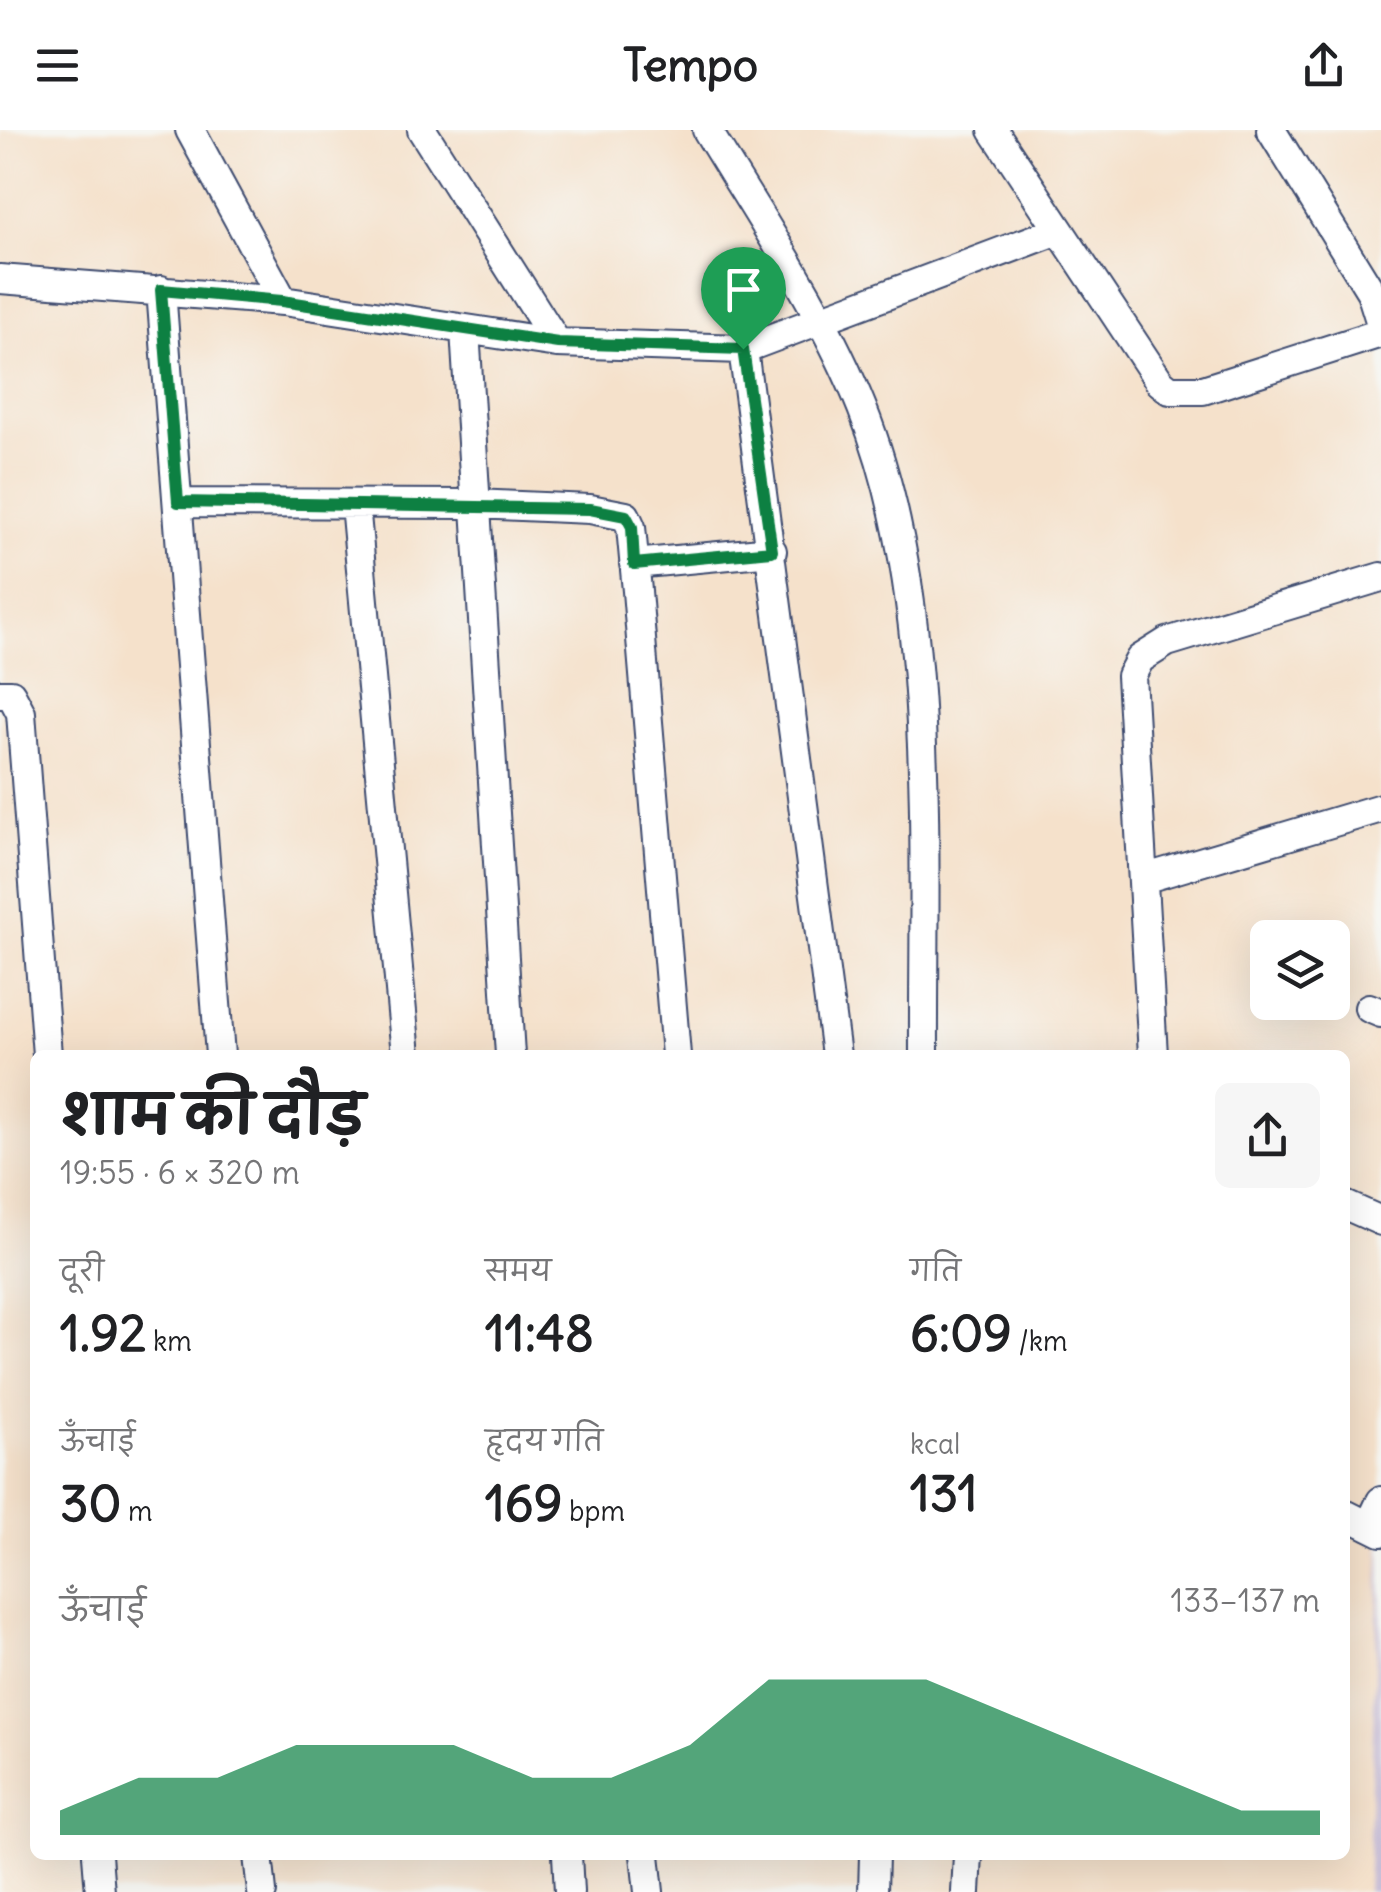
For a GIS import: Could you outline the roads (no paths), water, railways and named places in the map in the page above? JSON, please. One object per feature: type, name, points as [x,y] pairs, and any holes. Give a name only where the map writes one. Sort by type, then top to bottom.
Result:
[{"type":"street","points":[[190,130],[282,301]]},
{"type":"street","points":[[422,130],[558,343]]},
{"type":"street","points":[[707,130],[821,322],[875,445],[914,618],[923,846],[924,1050]]},
{"type":"street","points":[[994,130],[1160,382],[1170,390],[1203,390],[1381,333]]},
{"type":"street","points":[[1272,130],[1376,290],[1381,324]]},
{"type":"street","points":[[0,279],[282,301],[558,343],[743,349],[1060,230]]},
{"type":"street","points":[[161,290],[220,1050]]},
{"type":"street","points":[[464,330],[510,1050]]},
{"type":"street","points":[[743,349],[835,1050]]},
{"type":"street","points":[[178,502],[473,504],[614,512],[626,516],[632,527],[676,1050]]},
{"type":"street","points":[[355,504],[406,1050]]},
{"type":"street","points":[[634,564],[772,551]]},
{"type":"street","points":[[1153,1050],[1131,676],[1140,658],[1167,642],[1381,577]]},
{"type":"street","points":[[0,694],[11,694],[21,713],[46,1050]]},
{"type":"street","points":[[1143,879],[1381,808]]},
{"type":"street","points":[[1350,1207],[1381,1220]]},
{"type":"street","points":[[97,1860],[100,1892]]},
{"type":"street","points":[[259,1860],[262,1892]]},
{"type":"street","points":[[567,1860],[569,1892]]},
{"type":"street","points":[[645,1860],[649,1892]]},
{"type":"street","points":[[874,1860],[874,1892]]},
{"type":"street","points":[[966,1892],[968,1860]]}]
